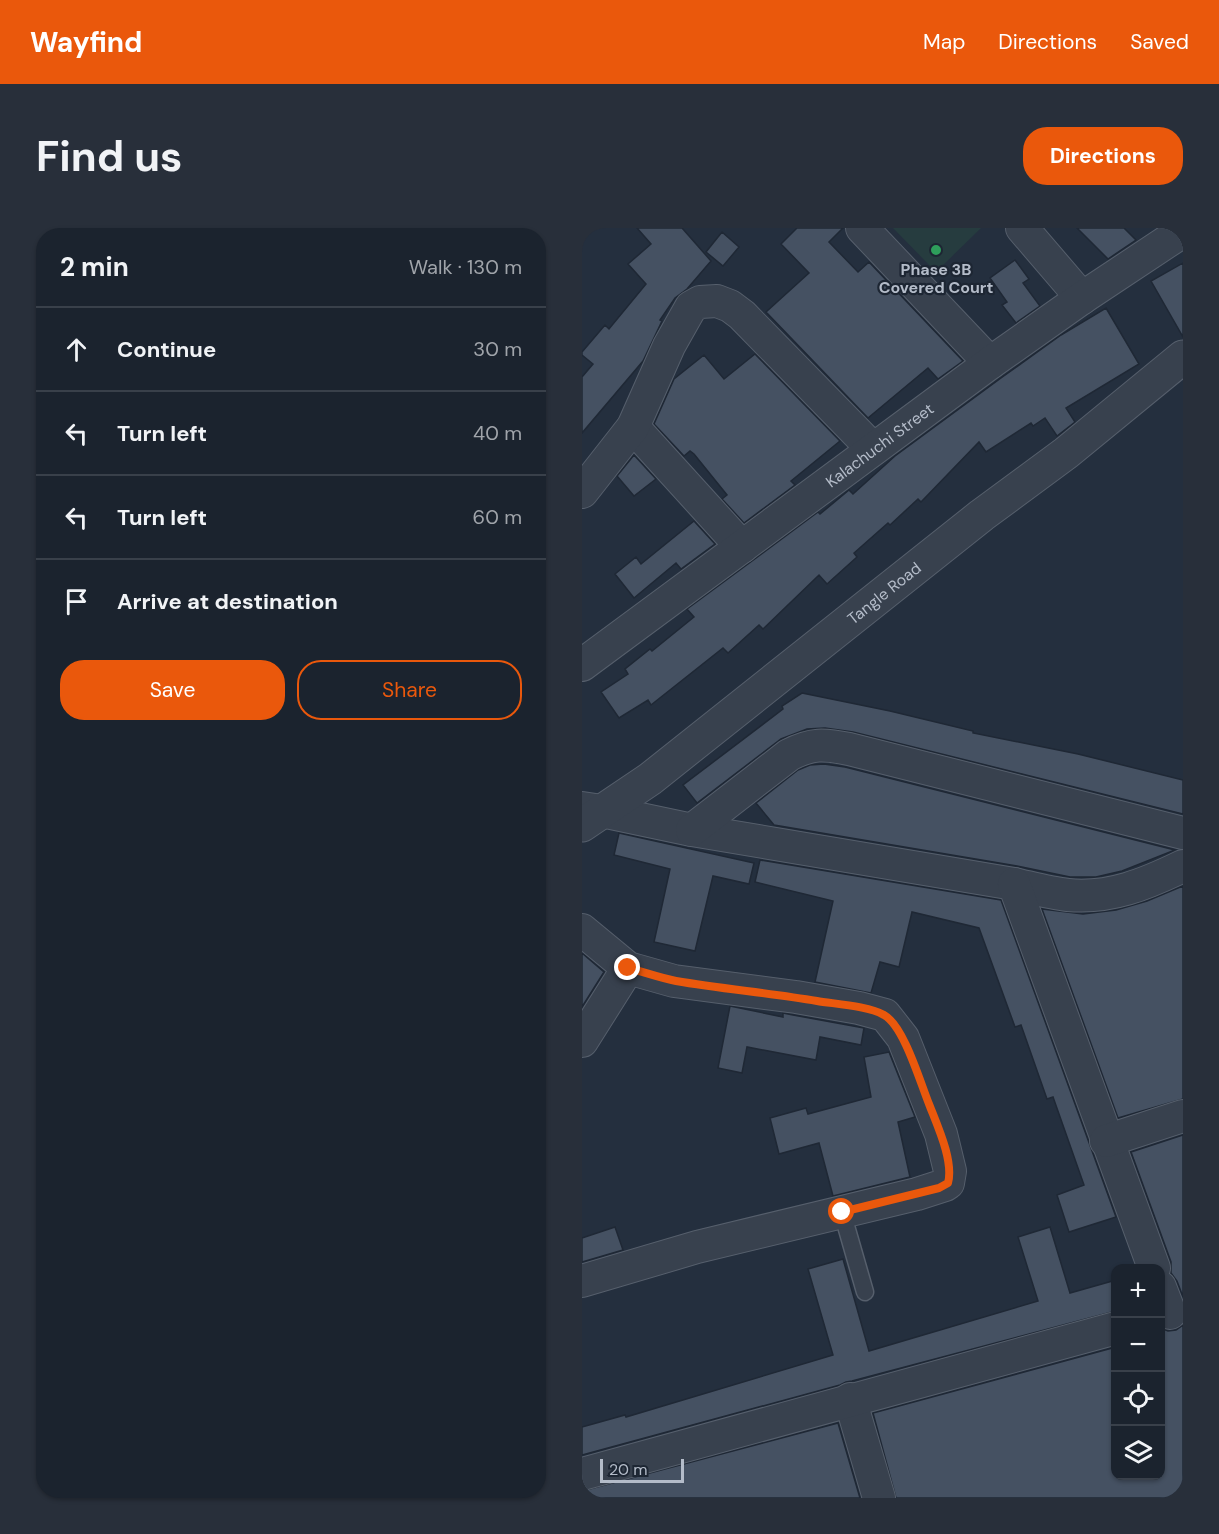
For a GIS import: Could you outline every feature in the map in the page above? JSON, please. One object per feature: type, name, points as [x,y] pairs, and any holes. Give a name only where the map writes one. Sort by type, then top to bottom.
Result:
[{"type":"street","points":[[862,228],[990,363]]},
{"type":"street","points":[[1022,228],[1082,298]]},
{"type":"street","name":"Kalachuchi Street","points":[[582,665],[990,363],[1183,231]]},
{"type":"street","points":[[582,492],[633,427],[669,345],[686,316],[692,307],[707,300],[724,303],[742,315],[873,449]]},
{"type":"street","name":"Tangle Road","points":[[589,815],[650,779],[982,515],[1066,453],[1183,357]]},
{"type":"street","points":[[633,427],[742,547]]},
{"type":"street","points":[[692,830],[789,755],[816,744],[849,749],[1183,833]]},
{"type":"street","points":[[589,815],[692,830],[1067,895],[1095,896],[1117,893],[1183,866]]},
{"type":"street","points":[[1014,884],[1152,1264]]},
{"type":"street","points":[[582,930],[628,968],[675,981],[806,999],[885,1015],[903,1038],[941,1134],[950,1171],[948,1183],[939,1188],[697,1247],[582,1281]]},
{"type":"street","points":[[582,1041],[628,968]]},
{"type":"street","points":[[1106,1141],[1183,1116]]},
{"type":"street","points":[[582,1474],[1111,1329]]},
{"type":"street","points":[[850,1399],[879,1498]]},
{"type":"lane","points":[[842,1212],[865,1292]]},
{"type":"green space","name":"Phase 3B Covered Court","points":[[893,228],[981,228],[936,272]]},
{"type":"building","points":[[637,228],[682,228],[711,261],[687,289],[675,298],[660,320],[662,321],[643,361],[582,433],[582,377],[593,364],[582,355],[582,352],[605,325],[609,329],[646,284],[628,264],[651,244]]},
{"type":"building","points":[[797,228],[843,228],[829,242],[858,272],[869,262],[963,361],[938,379],[928,368],[868,418],[766,312],[809,273],[781,244]]},
{"type":"building","points":[[1077,228],[1124,228],[1136,240],[1108,259]]},
{"type":"building","points":[[722,232],[739,247],[723,266],[706,252]]},
{"type":"building","points":[[1015,260],[1029,279],[1023,283],[1040,306],[1016,323],[1002,305],[1007,302],[990,278]]},
{"type":"building","points":[[1183,263],[1183,337],[1151,281]]},
{"type":"building","points":[[1106,308],[1139,364],[1066,408],[1075,422],[1057,436],[1045,418],[1033,426],[1031,423],[986,452],[979,442],[921,502],[918,499],[890,525],[888,523],[854,553],[857,557],[827,584],[819,575],[763,629],[759,625],[728,653],[723,648],[651,705],[648,700],[619,718],[601,692],[628,674],[625,669],[650,649],[652,651],[694,617],[687,609],[818,512],[820,514],[849,490],[853,494],[895,456],[1001,378],[1061,335]]},
{"type":"building","points":[[755,354],[840,441],[791,481],[795,485],[744,523],[722,499],[727,495],[694,454],[690,451],[684,456],[654,424],[674,379],[704,355],[724,379]]},
{"type":"building","points":[[634,455],[656,479],[634,496],[617,476]]},
{"type":"building","points":[[694,521],[715,544],[681,569],[676,563],[634,598],[615,574],[636,557],[641,564]]},
{"type":"building","points":[[802,693],[890,711],[973,731],[973,733],[1078,754],[1183,780],[1183,814],[853,732],[825,728],[807,729],[781,739],[697,803],[683,785],[783,709],[782,706]]},
{"type":"building","points":[[810,765],[845,767],[1175,850],[1122,871],[1096,877],[1070,877],[774,825],[756,803],[798,770]]},
{"type":"building","points":[[619,833],[754,863],[749,884],[713,876],[695,951],[654,942],[670,869],[614,855]]},
{"type":"building","points":[[760,860],[1001,900],[1116,1217],[1069,1232],[1057,1195],[1084,1185],[1053,1097],[1047,1099],[1021,1025],[1015,1027],[979,928],[912,912],[899,967],[880,962],[871,993],[815,982],[833,901],[755,882]]},
{"type":"building","points":[[1183,886],[1183,1099],[1118,1118],[1042,909],[1083,914],[1116,910],[1147,901]]},
{"type":"building","points":[[582,953],[604,972],[582,1007]]},
{"type":"building","points":[[730,1006],[783,1017],[783,1013],[864,1028],[861,1045],[820,1037],[816,1060],[747,1047],[742,1073],[718,1068]]},
{"type":"building","points":[[889,1052],[915,1117],[898,1122],[910,1177],[833,1196],[819,1143],[779,1154],[770,1118],[806,1108],[808,1114],[871,1097],[864,1057]]},
{"type":"building","points":[[1183,1135],[1183,1297],[1171,1273],[1171,1262],[1131,1152]]},
{"type":"building","points":[[615,1227],[623,1250],[582,1262],[582,1238]]},
{"type":"building","points":[[1050,1227],[1070,1293],[1111,1281],[1111,1312],[582,1455],[582,1427],[625,1415],[626,1417],[833,1355],[808,1269],[843,1259],[869,1351],[1038,1301],[1018,1237]]},
{"type":"building","points":[[1183,1325],[1183,1498],[896,1498],[873,1413],[1111,1348],[1111,1480],[1165,1480],[1165,1330],[1176,1330]]},
{"type":"building","points":[[838,1423],[860,1498],[582,1498],[582,1491]]},
{"type":"place","name":"Phase 3B Covered Court","points":[[936,250]]},
{"type":"route","points":[[628,968],[675,981],[795,997],[885,1015],[903,1038],[941,1134],[950,1178],[948,1183],[939,1188],[842,1212]]}]
